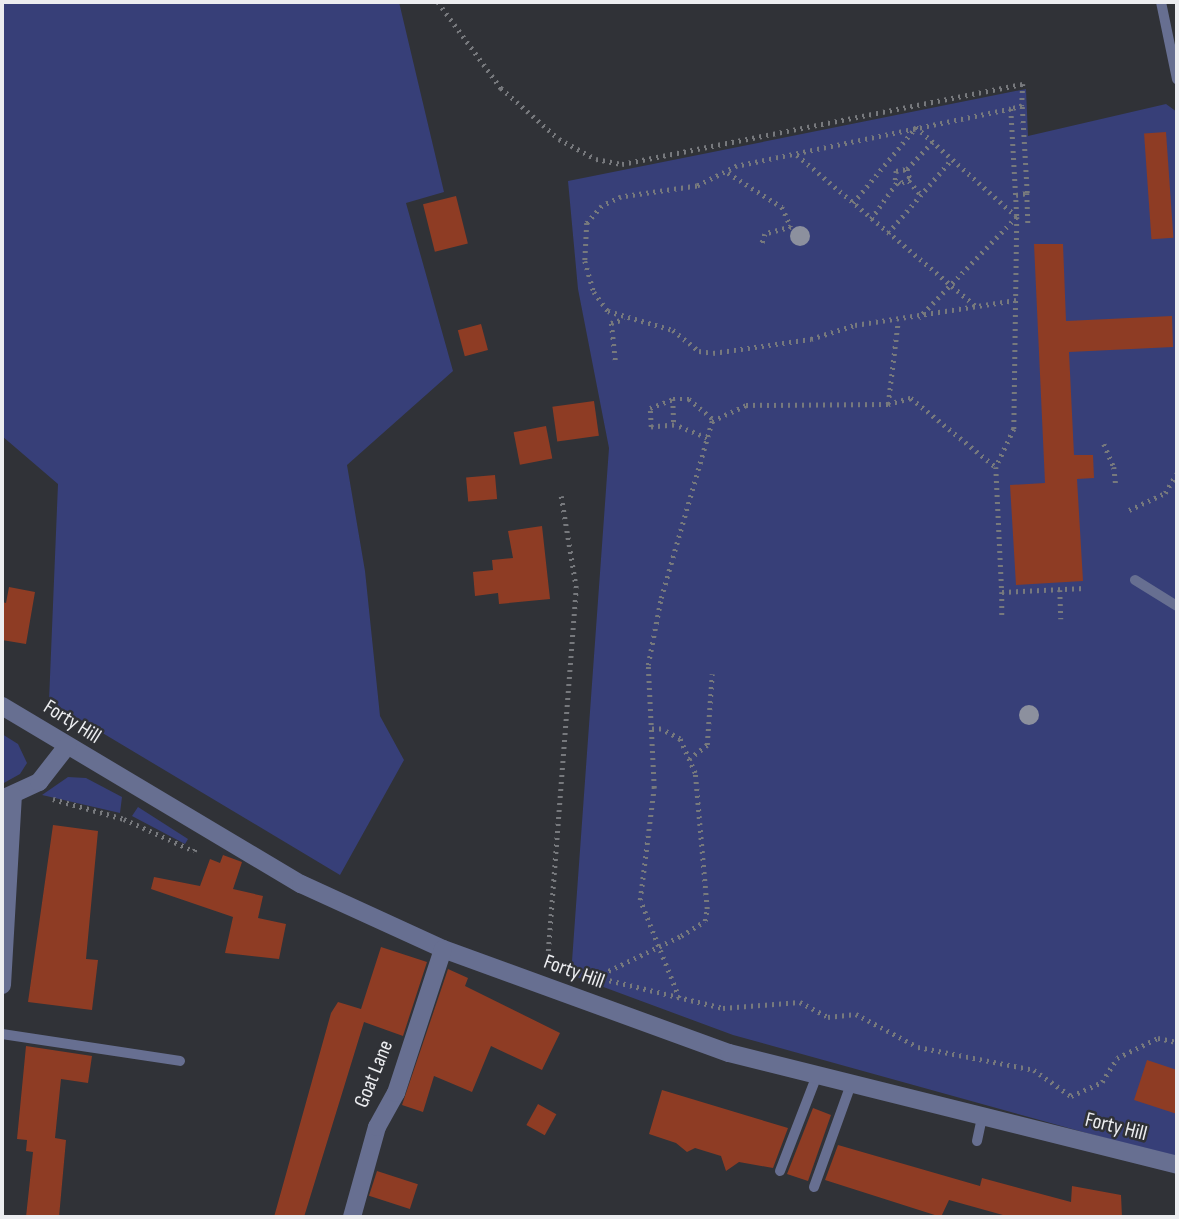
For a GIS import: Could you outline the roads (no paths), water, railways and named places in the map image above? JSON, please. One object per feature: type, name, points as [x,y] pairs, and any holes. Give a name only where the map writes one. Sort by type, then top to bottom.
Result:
[{"type":"street","name":"Forty Hill","points":[[2,706],[206,830],[301,884],[443,949],[729,1053],[817,1075],[850,1087],[1177,1165]]},
{"type":"street","points":[[2,985],[10,800],[39,782],[67,746]]},
{"type":"street","name":"Goat Lane","points":[[352,1217],[377,1127],[396,1093],[443,949]]},
{"type":"lane","points":[[1161,2],[1177,79]]},
{"type":"lane","points":[[1135,580],[1177,606]]},
{"type":"lane","points":[[2,1034],[180,1061]]},
{"type":"lane","points":[[780,1171],[817,1075]]},
{"type":"lane","points":[[814,1187],[850,1087]]},
{"type":"lane","points":[[978,1140],[982,1118]]}]
